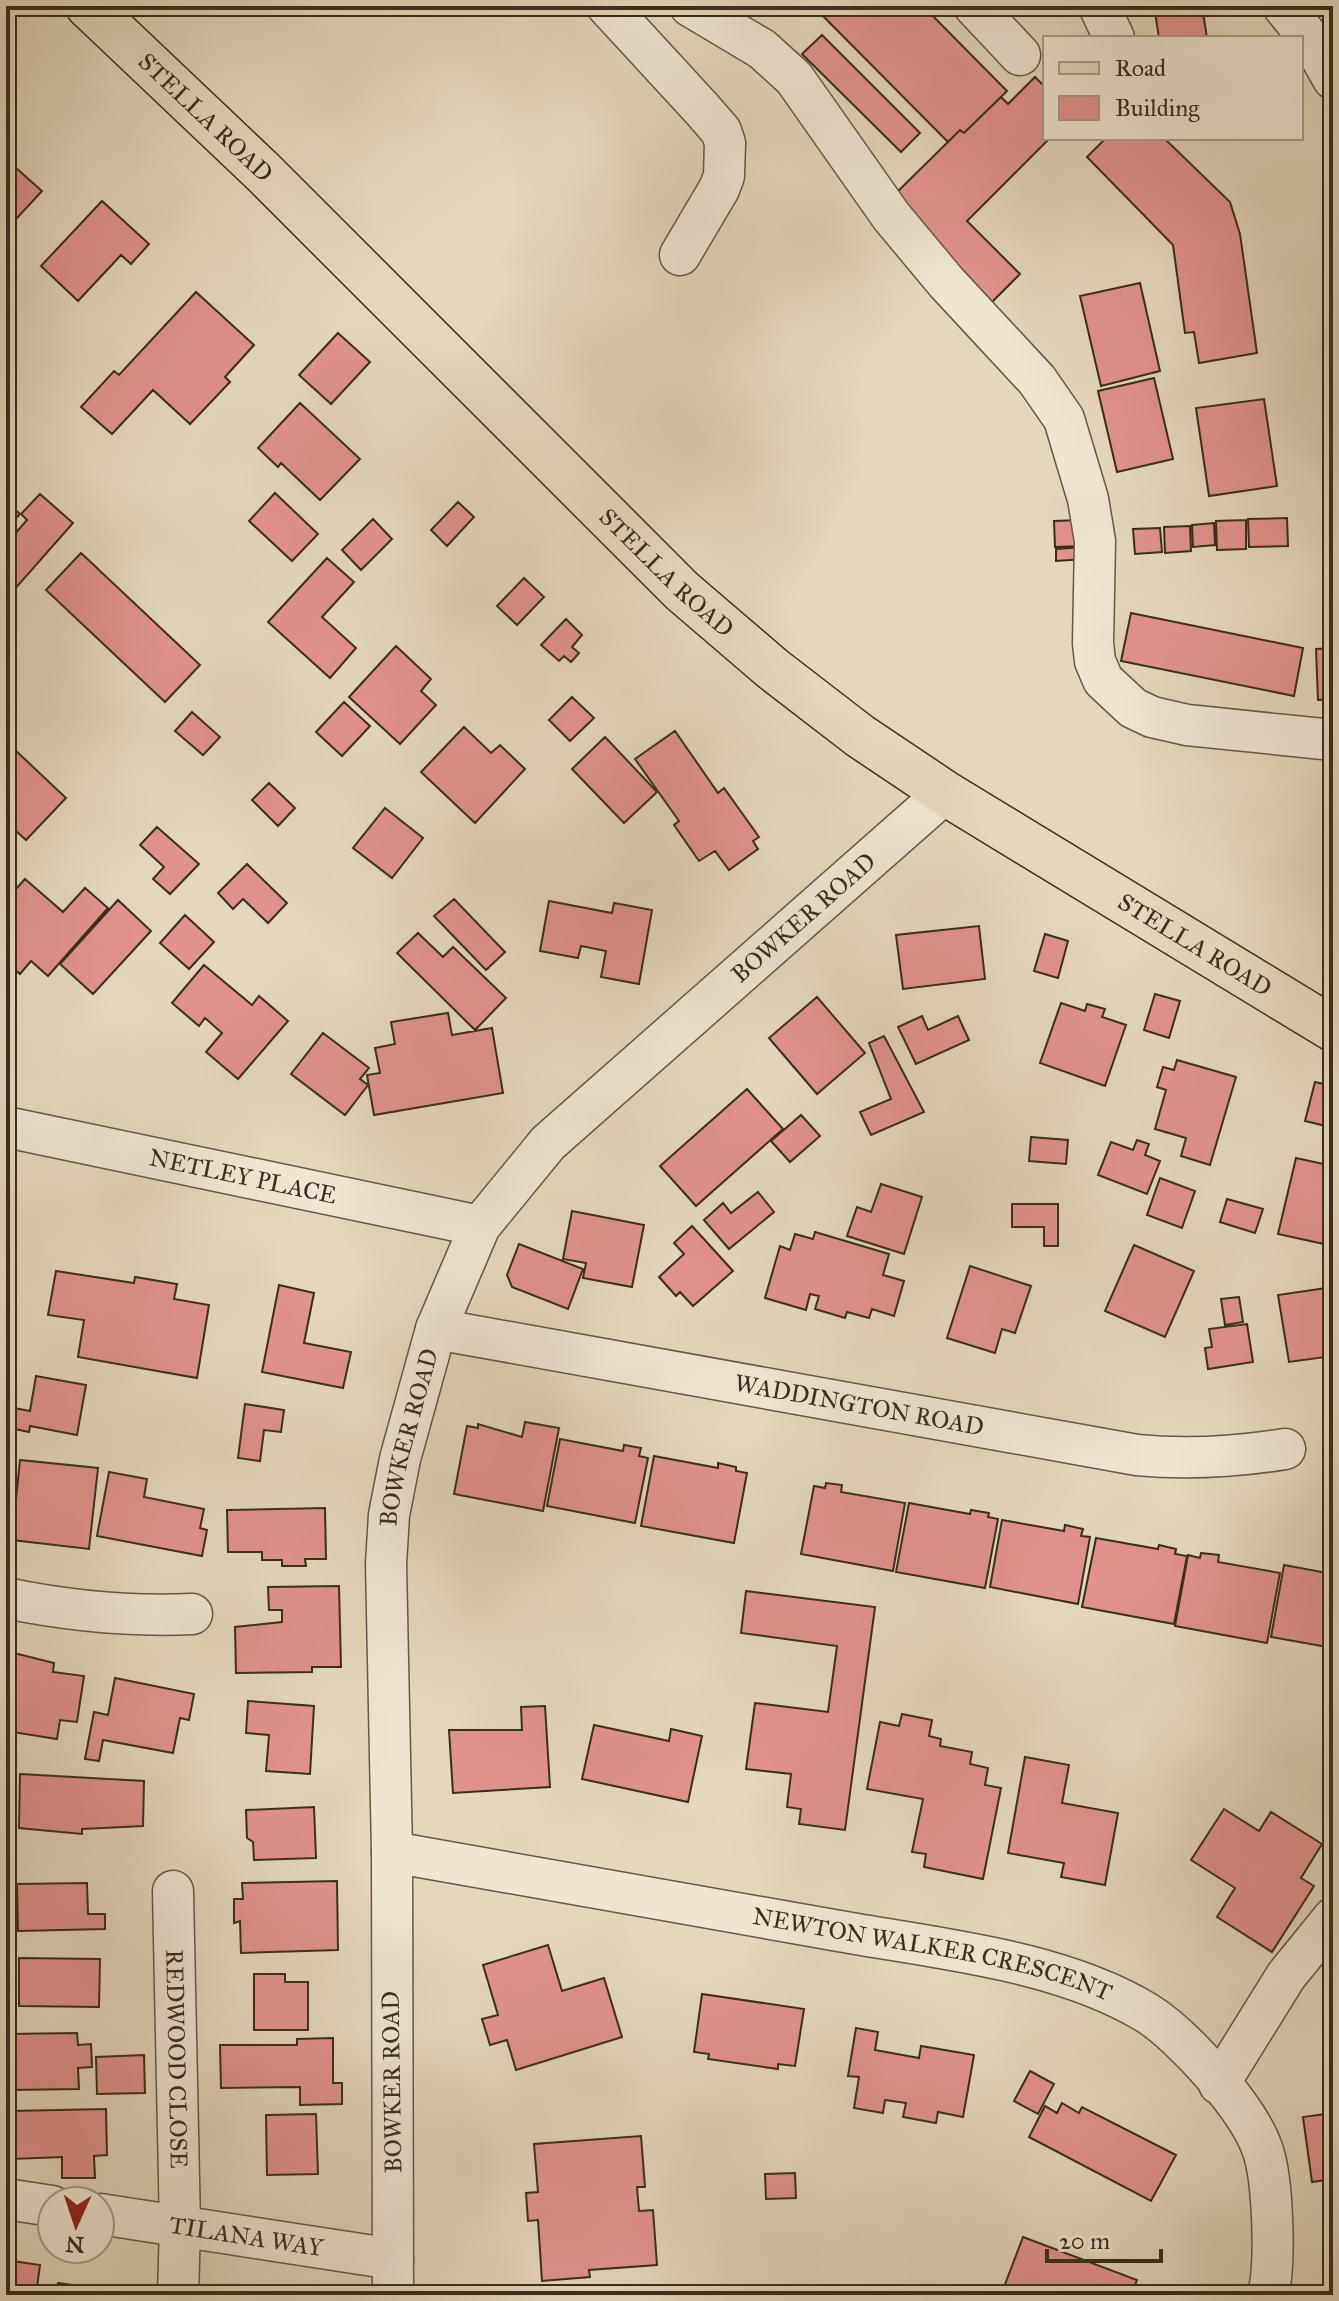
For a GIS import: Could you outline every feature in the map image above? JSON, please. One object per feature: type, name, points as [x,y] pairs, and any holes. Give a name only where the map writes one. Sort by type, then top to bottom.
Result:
[{"type":"main road","name":"STELLA ROAD","points":[[88,6],[263,172],[682,591],[814,702],[945,793],[1333,1029]]},
{"type":"street","points":[[607,6],[721,131],[725,143],[724,176],[719,189],[680,255]]},
{"type":"street","points":[[690,6],[762,49],[794,78],[891,216],[946,282],[1037,380],[1064,419],[1088,499],[1095,541],[1093,643],[1095,661],[1103,680],[1125,701],[1152,717],[1187,725],[1333,740]]},
{"type":"street","points":[[974,6],[1020,55]]},
{"type":"street","points":[[1099,6],[1113,36]]},
{"type":"street","points":[[1283,6],[1312,42],[1333,79]]},
{"type":"street","name":"BOWKER ROAD","points":[[393,2277],[392,1852],[386,1657],[389,1515],[400,1459],[436,1329],[480,1226],[548,1143],[945,793]]},
{"type":"street","name":"NETLEY PLACE","points":[[6,1127],[480,1226]]},
{"type":"street","name":"WADDINGTON ROAD","points":[[436,1329],[1137,1455],[1185,1459],[1233,1458],[1285,1449]]},
{"type":"street","points":[[6,1598],[80,1613],[131,1617],[192,1614]]},
{"type":"street","name":"NEWTON WALKER CRESCENT","points":[[392,1852],[952,1951],[1072,1978],[1150,2014],[1181,2042],[1219,2084],[1248,2121],[1263,2151],[1274,2251],[1268,2295]]},
{"type":"street","name":"REDWOOD CLOSE","points":[[173,1891],[180,2227],[178,2295]]},
{"type":"street","points":[[1219,2084],[1286,1976],[1333,1918]]},
{"type":"street","points":[[6,2199],[36,2204]]},
{"type":"street","name":"TILANA WAY","points":[[116,2217],[180,2227],[393,2277]]},
{"type":"building","points":[[813,6],[923,6],[1007,91],[964,133],[960,130],[948,142]]},
{"type":"building","points":[[1154,6],[1202,6],[1207,36],[1159,36]]},
{"type":"building","points":[[822,35],[920,133],[901,152],[802,54]]},
{"type":"building","points":[[1035,77],[1043,85],[1043,140],[1048,140],[967,221],[1020,274],[992,302],[890,199],[960,130],[964,133],[1001,97],[1008,104]]},
{"type":"building","points":[[1104,140],[1166,140],[1230,202],[1240,234],[1257,353],[1199,363],[1194,332],[1185,333],[1173,245],[1087,157]]},
{"type":"building","points":[[6,159],[42,191],[6,230]]},
{"type":"building","points":[[102,201],[149,244],[131,264],[121,255],[78,301],[41,266]]},
{"type":"building","points":[[1140,283],[1160,371],[1101,386],[1080,296]]},
{"type":"building","points":[[196,292],[254,345],[225,377],[230,382],[190,424],[153,390],[112,434],[81,407],[114,371],[119,375]]},
{"type":"building","points":[[338,333],[370,362],[331,404],[299,375]]},
{"type":"building","points":[[1154,378],[1173,459],[1117,472],[1098,391]]},
{"type":"building","points":[[1264,399],[1277,486],[1209,496],[1196,408]]},
{"type":"building","points":[[300,403],[360,459],[320,500],[281,463],[278,467],[258,448]]},
{"type":"building","points":[[275,493],[318,534],[292,561],[249,521]]},
{"type":"building","points":[[40,494],[73,523],[14,590],[6,584],[6,544],[27,520],[21,514]]},
{"type":"building","points":[[6,501],[20,514],[6,529]]},
{"type":"building","points":[[458,502],[474,517],[447,546],[431,530]]},
{"type":"building","points":[[1287,518],[1288,546],[1249,547],[1248,519]]},
{"type":"building","points":[[373,519],[392,539],[361,570],[342,550]]},
{"type":"building","points":[[1082,520],[1083,546],[1055,547],[1054,521]]},
{"type":"building","points":[[1246,520],[1246,549],[1217,550],[1216,521]]},
{"type":"building","points":[[1214,523],[1215,545],[1193,547],[1192,525]]},
{"type":"building","points":[[1190,526],[1191,551],[1165,553],[1164,527]]},
{"type":"building","points":[[1160,528],[1162,552],[1135,554],[1133,529]]},
{"type":"building","points":[[1084,547],[1085,559],[1056,561],[1056,549]]},
{"type":"building","points":[[81,553],[200,665],[165,702],[46,590]]},
{"type":"building","points":[[327,558],[354,582],[322,617],[356,648],[330,678],[268,622]]},
{"type":"building","points":[[524,578],[544,597],[517,625],[497,606]]},
{"type":"building","points":[[1131,613],[1303,648],[1294,696],[1121,661]]},
{"type":"building","points":[[566,619],[582,635],[572,647],[579,653],[571,662],[564,656],[559,661],[541,645]]},
{"type":"building","points":[[396,646],[431,679],[421,691],[436,705],[400,744],[349,697]]},
{"type":"building","points":[[1333,648],[1333,699],[1318,700],[1316,649]]},
{"type":"building","points":[[572,697],[594,718],[570,741],[549,720]]},
{"type":"building","points":[[344,702],[370,726],[342,756],[316,732]]},
{"type":"building","points":[[192,712],[220,737],[203,755],[175,731]]},
{"type":"building","points":[[464,727],[491,753],[500,745],[525,769],[475,823],[421,772]]},
{"type":"building","points":[[675,731],[718,793],[724,788],[759,837],[753,841],[758,849],[729,870],[715,851],[699,861],[674,825],[679,821],[635,759]]},
{"type":"building","points":[[605,737],[657,792],[624,823],[572,769]]},
{"type":"building","points":[[13,748],[66,798],[26,840],[6,822],[6,751]]},
{"type":"building","points":[[269,783],[295,808],[278,826],[252,800]]},
{"type":"building","points":[[385,808],[423,838],[392,878],[353,848]]},
{"type":"building","points":[[157,827],[199,864],[170,894],[153,879],[164,867],[140,845]]},
{"type":"building","points":[[247,864],[287,903],[268,923],[243,899],[233,909],[218,893]]},
{"type":"building","points":[[25,879],[63,912],[85,888],[108,908],[48,976],[31,961],[20,974],[6,962],[6,900]]},
{"type":"building","points":[[454,899],[505,952],[486,970],[434,916]]},
{"type":"building","points":[[118,900],[151,931],[93,994],[60,964]]},
{"type":"building","points":[[549,901],[612,913],[614,903],[652,910],[639,984],[601,977],[606,951],[581,946],[578,958],[540,951]]},
{"type":"building","points":[[185,915],[214,942],[189,969],[160,943]]},
{"type":"building","points":[[979,926],[985,979],[903,989],[896,935]]},
{"type":"building","points":[[418,933],[443,957],[453,947],[506,998],[475,1030],[397,953]]},
{"type":"building","points":[[1045,934],[1068,941],[1058,978],[1034,971]]},
{"type":"building","points":[[204,965],[252,1005],[259,996],[288,1021],[238,1079],[206,1052],[222,1033],[205,1018],[199,1026],[172,1003]]},
{"type":"building","points":[[1155,994],[1180,1001],[1169,1038],[1144,1030]]},
{"type":"building","points":[[817,997],[865,1053],[817,1094],[769,1038]]},
{"type":"building","points":[[1061,1003],[1085,1011],[1087,1004],[1105,1009],[1102,1017],[1126,1025],[1105,1086],[1040,1063]]},
{"type":"building","points":[[448,1013],[452,1035],[492,1028],[503,1093],[374,1115],[367,1075],[380,1073],[375,1048],[395,1044],[391,1022]]},
{"type":"building","points":[[922,1016],[928,1030],[958,1016],[969,1040],[916,1064],[898,1027]]},
{"type":"building","points":[[323,1033],[369,1068],[360,1079],[368,1085],[345,1115],[291,1074]]},
{"type":"building","points":[[884,1036],[924,1112],[871,1135],[860,1112],[891,1099],[869,1043]]},
{"type":"building","points":[[1177,1060],[1236,1077],[1210,1165],[1181,1156],[1186,1138],[1155,1129],[1166,1090],[1157,1087],[1163,1067],[1174,1070]]},
{"type":"building","points":[[1315,1082],[1333,1086],[1330,1127],[1305,1121]]},
{"type":"building","points":[[747,1089],[783,1129],[696,1206],[660,1166]]},
{"type":"building","points":[[801,1115],[820,1136],[790,1162],[771,1141]]},
{"type":"building","points":[[1031,1137],[1068,1140],[1066,1164],[1029,1161]]},
{"type":"building","points":[[1137,1140],[1149,1144],[1145,1155],[1160,1161],[1147,1194],[1098,1175],[1111,1142],[1133,1150]]},
{"type":"building","points":[[1296,1158],[1333,1166],[1333,1246],[1278,1234]]},
{"type":"building","points":[[1160,1178],[1195,1191],[1182,1228],[1147,1215]]},
{"type":"building","points":[[881,1184],[922,1197],[904,1254],[847,1236],[857,1207],[871,1212]]},
{"type":"building","points":[[758,1192],[774,1212],[729,1249],[704,1220],[723,1203],[731,1213]]},
{"type":"building","points":[[1227,1199],[1263,1209],[1255,1233],[1220,1222]]},
{"type":"building","points":[[1012,1204],[1058,1204],[1058,1246],[1044,1246],[1044,1227],[1012,1227]]},
{"type":"building","points":[[572,1211],[644,1225],[632,1287],[583,1278],[586,1263],[563,1259]]},
{"type":"building","points":[[692,1226],[733,1271],[693,1306],[680,1292],[676,1296],[659,1277],[684,1254],[674,1243]]},
{"type":"building","points":[[815,1232],[889,1254],[883,1275],[904,1281],[894,1316],[872,1309],[869,1318],[847,1312],[845,1318],[815,1309],[819,1296],[810,1294],[806,1310],[765,1298],[780,1246],[790,1250],[795,1234],[813,1239]]},
{"type":"building","points":[[519,1244],[583,1269],[568,1309],[512,1287],[507,1275]]},
{"type":"building","points":[[1134,1245],[1194,1271],[1165,1337],[1105,1311]]},
{"type":"building","points":[[970,1266],[1031,1286],[1015,1333],[1002,1329],[995,1353],[947,1338]]},
{"type":"building","points":[[56,1271],[134,1283],[135,1277],[177,1284],[174,1299],[209,1305],[197,1378],[78,1357],[84,1320],[48,1315]]},
{"type":"building","points":[[279,1285],[314,1293],[304,1343],[351,1352],[343,1388],[262,1372]]},
{"type":"building","points":[[1333,1287],[1333,1356],[1289,1362],[1278,1295]]},
{"type":"building","points":[[1239,1297],[1243,1322],[1225,1325],[1221,1299]]},
{"type":"building","points":[[1247,1324],[1253,1362],[1208,1369],[1205,1348],[1212,1347],[1209,1329]]},
{"type":"building","points":[[36,1376],[86,1385],[77,1435],[30,1426],[29,1432],[10,1428],[14,1408],[30,1411]]},
{"type":"building","points":[[245,1404],[284,1410],[281,1432],[264,1430],[260,1461],[238,1458]]},
{"type":"building","points":[[525,1422],[559,1428],[543,1511],[454,1494],[467,1426],[478,1428],[478,1424],[522,1437]]},
{"type":"building","points":[[560,1439],[623,1451],[624,1445],[641,1448],[639,1456],[648,1458],[635,1523],[547,1506]]},
{"type":"building","points":[[654,1456],[718,1468],[718,1463],[747,1473],[734,1543],[641,1526]]},
{"type":"building","points":[[20,1460],[98,1468],[89,1549],[12,1540]]},
{"type":"building","points":[[109,1472],[147,1479],[144,1497],[204,1509],[200,1528],[207,1530],[202,1556],[97,1536]]},
{"type":"building","points":[[826,1483],[842,1485],[841,1492],[905,1503],[893,1571],[801,1554],[814,1486],[825,1488]]},
{"type":"building","points":[[909,1503],[970,1514],[971,1510],[989,1513],[988,1517],[998,1519],[985,1588],[896,1572]]},
{"type":"building","points":[[325,1508],[326,1559],[305,1559],[306,1566],[282,1566],[282,1560],[262,1560],[262,1552],[228,1552],[227,1510]]},
{"type":"building","points":[[1002,1520],[1064,1531],[1065,1525],[1083,1529],[1081,1536],[1090,1537],[1078,1604],[990,1587]]},
{"type":"building","points":[[1096,1538],[1158,1549],[1159,1545],[1176,1549],[1175,1554],[1187,1556],[1174,1624],[1082,1607]]},
{"type":"building","points":[[1201,1553],[1219,1555],[1218,1562],[1280,1573],[1267,1643],[1175,1626],[1188,1555],[1200,1558]]},
{"type":"building","points":[[1284,1565],[1333,1574],[1333,1648],[1271,1637]]},
{"type":"building","points":[[339,1586],[341,1667],[312,1667],[312,1672],[236,1673],[235,1627],[282,1622],[282,1610],[269,1610],[268,1587]]},
{"type":"building","points":[[746,1591],[875,1607],[845,1830],[799,1824],[801,1809],[787,1807],[791,1774],[746,1769],[755,1703],[828,1712],[837,1646],[741,1633]]},
{"type":"building","points":[[6,1651],[54,1663],[53,1672],[84,1676],[77,1722],[60,1720],[57,1739],[6,1731]]},
{"type":"building","points":[[115,1678],[194,1694],[189,1720],[180,1718],[173,1753],[103,1740],[99,1761],[85,1759],[94,1712],[108,1715]]},
{"type":"building","points":[[248,1701],[314,1706],[310,1774],[266,1771],[269,1735],[246,1733]]},
{"type":"building","points":[[545,1706],[550,1787],[453,1793],[449,1730],[522,1730],[521,1707]]},
{"type":"building","points":[[902,1714],[932,1720],[929,1736],[941,1739],[940,1746],[972,1752],[970,1764],[988,1768],[985,1785],[1001,1788],[983,1879],[924,1867],[926,1854],[912,1852],[923,1799],[867,1789],[880,1722],[899,1726]]},
{"type":"building","points":[[594,1725],[669,1741],[671,1729],[702,1736],[688,1802],[582,1779]]},
{"type":"building","points":[[1025,1757],[1069,1765],[1062,1803],[1118,1813],[1105,1885],[1061,1877],[1064,1863],[1008,1853]]},
{"type":"building","points":[[20,1774],[144,1781],[143,1826],[82,1829],[82,1834],[19,1828]]},
{"type":"building","points":[[314,1807],[316,1858],[254,1860],[253,1842],[247,1838],[246,1810]]},
{"type":"building","points":[[1224,1809],[1259,1831],[1271,1812],[1322,1844],[1301,1878],[1314,1886],[1272,1952],[1217,1917],[1235,1888],[1191,1860]]},
{"type":"building","points":[[337,1881],[338,1950],[241,1953],[240,1921],[234,1923],[234,1899],[243,1899],[242,1883]]},
{"type":"building","points":[[87,1883],[88,1914],[105,1914],[105,1929],[18,1931],[17,1884]]},
{"type":"building","points":[[548,1945],[562,1991],[604,1978],[622,2037],[516,2070],[507,2040],[490,2045],[482,2019],[498,2015],[483,1965]]},
{"type":"building","points":[[19,1958],[100,1959],[99,2007],[19,2006]]},
{"type":"building","points":[[254,1974],[285,1974],[285,1982],[308,1982],[308,2030],[254,2030]]},
{"type":"building","points":[[702,1994],[804,2009],[795,2066],[778,2064],[778,2069],[708,2059],[709,2054],[694,2052]]},
{"type":"building","points":[[856,2028],[878,2032],[875,2050],[919,2058],[921,2046],[974,2055],[963,2117],[938,2112],[936,2123],[903,2117],[906,2103],[885,2100],[883,2113],[854,2108],[859,2077],[848,2076]]},
{"type":"building","points":[[77,2033],[78,2045],[91,2044],[92,2067],[78,2068],[79,2089],[10,2090],[8,2034]]},
{"type":"building","points":[[333,2038],[333,2083],[342,2083],[342,2104],[300,2105],[300,2087],[221,2088],[220,2045],[297,2045],[297,2039]]},
{"type":"building","points":[[144,2055],[145,2093],[97,2094],[96,2057]]},
{"type":"building","points":[[1030,2071],[1054,2084],[1038,2114],[1014,2101]]},
{"type":"building","points":[[1062,2103],[1079,2113],[1082,2107],[1176,2155],[1151,2201],[1029,2137],[1045,2106],[1057,2113]]},
{"type":"building","points":[[106,2109],[107,2155],[94,2156],[95,2178],[62,2178],[62,2157],[12,2159],[11,2111]]},
{"type":"building","points":[[1333,2113],[1333,2145],[1328,2145],[1333,2179],[1312,2182],[1303,2117]]},
{"type":"building","points":[[316,2114],[318,2174],[267,2175],[266,2115]]},
{"type":"building","points":[[641,2136],[645,2187],[637,2187],[639,2211],[653,2210],[657,2265],[589,2270],[590,2277],[542,2281],[538,2220],[528,2221],[526,2193],[538,2192],[534,2144]]},
{"type":"building","points":[[795,2173],[796,2198],[766,2199],[765,2174]]},
{"type":"building","points":[[1023,2237],[1137,2280],[1131,2295],[1001,2295]]},
{"type":"building","points":[[6,2260],[40,2265],[36,2295],[6,2295]]},
{"type":"building","points":[[58,2283],[116,2291],[115,2295],[56,2295]]}]
